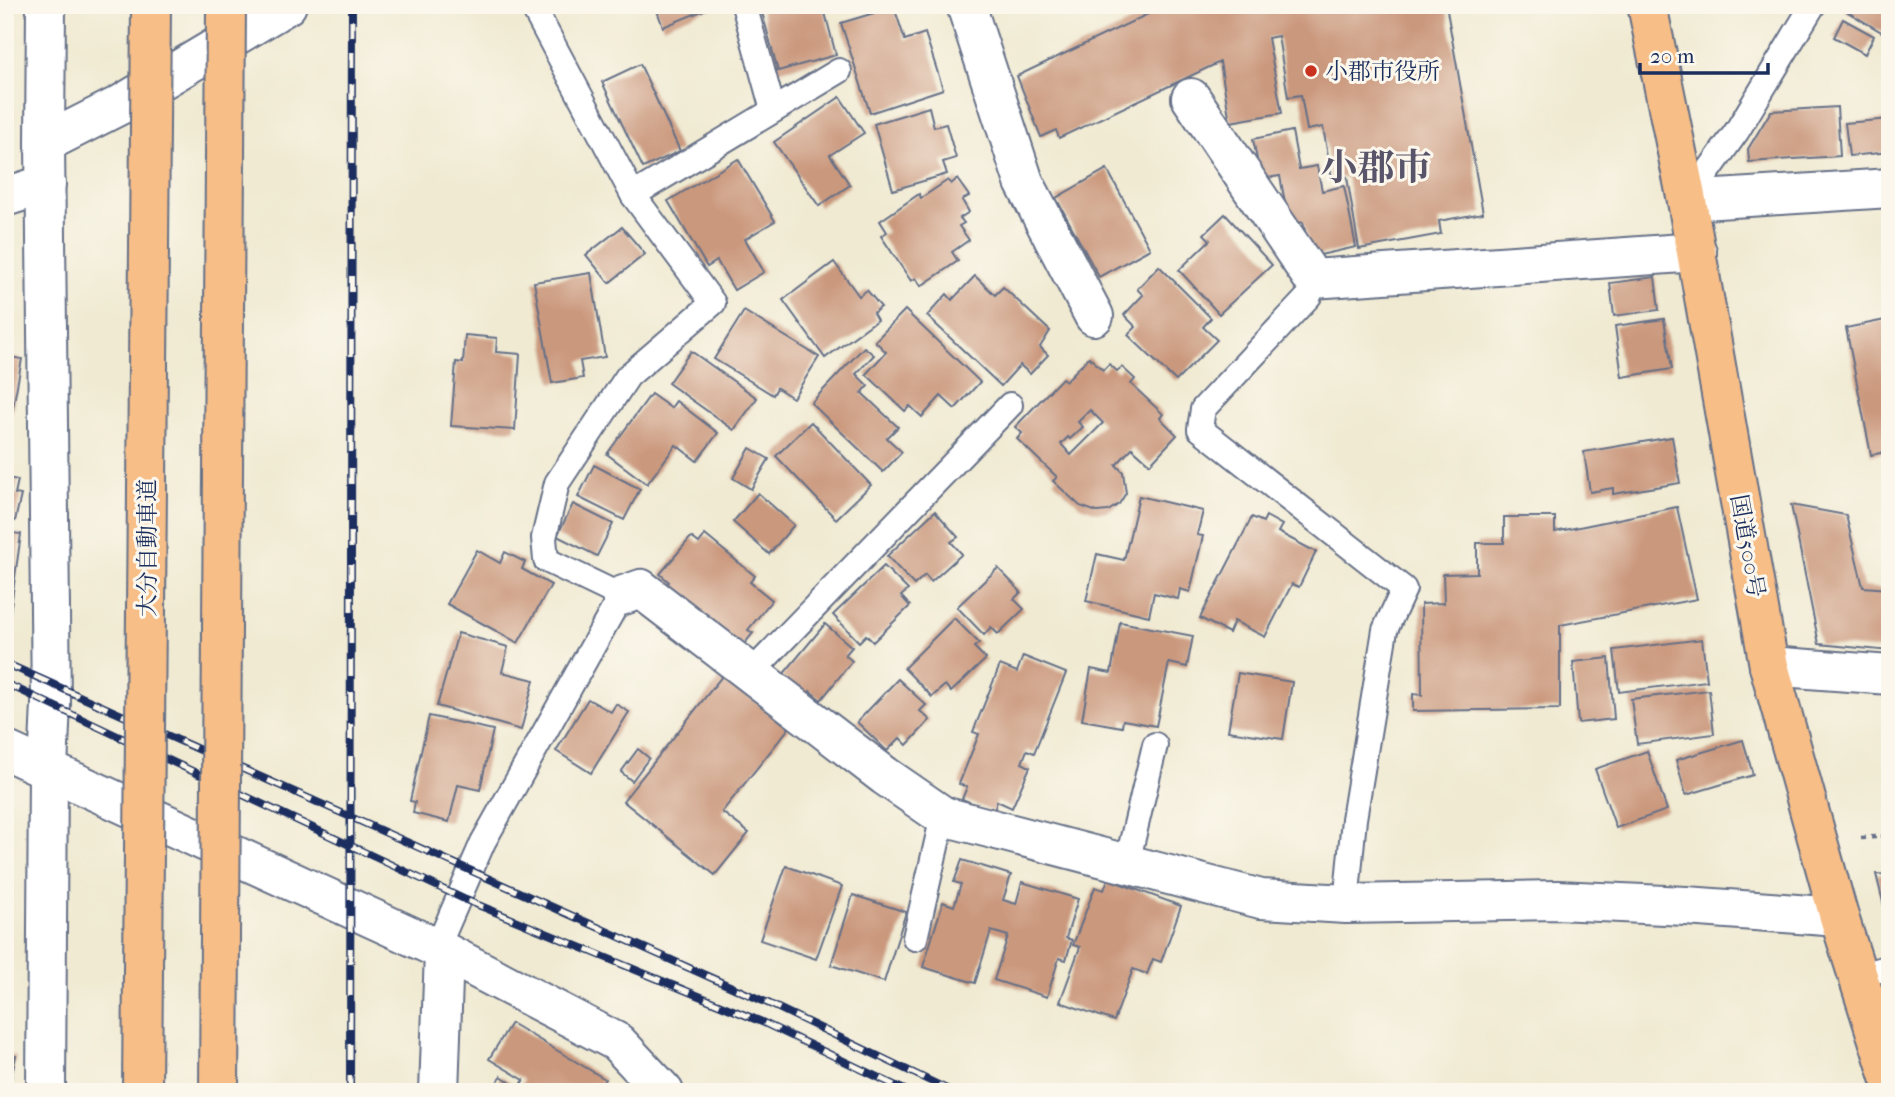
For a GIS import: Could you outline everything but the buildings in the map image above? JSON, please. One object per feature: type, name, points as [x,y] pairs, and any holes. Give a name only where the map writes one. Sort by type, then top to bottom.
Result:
[{"type":"highway","name":"大分自動車道","points":[[142,1092],[151,5]]},
{"type":"highway","points":[[219,1092],[226,5]]},
{"type":"highway","name":"国道500号","points":[[1647,5],[1688,201],[1769,666],[1839,917],[1874,972],[1890,1077]]},
{"type":"street","points":[[46,1092],[48,768],[51,704],[45,143],[47,5]]},
{"type":"street","points":[[45,143],[120,106],[287,5]]},
{"type":"street","points":[[966,5],[1024,182],[1094,316]]},
{"type":"street","points":[[1191,98],[1313,279],[1697,253]]},
{"type":"street","points":[[5,197],[46,184]]},
{"type":"street","points":[[1688,201],[1890,188]]},
{"type":"street","points":[[621,596],[641,589],[885,776],[943,816],[1261,899],[1346,904],[1557,900],[1839,917]]},
{"type":"street","points":[[1769,666],[1890,675]]},
{"type":"street","points":[[5,750],[440,950],[617,1042],[664,1092]]},
{"type":"street","points":[[439,1092],[440,950]]},
{"type":"lane","points":[[440,950],[482,842],[621,596],[546,560],[544,538],[557,483],[628,376],[713,303],[633,195],[533,5]]},
{"type":"lane","points":[[744,5],[773,110]]},
{"type":"lane","points":[[1688,201],[1737,131],[1813,5]]},
{"type":"lane","points":[[633,195],[839,71]]},
{"type":"lane","points":[[1313,279],[1309,296],[1203,409],[1200,429],[1404,589],[1385,630],[1354,819],[1346,904]]},
{"type":"lane","points":[[750,674],[1010,405]]},
{"type":"lane","points":[[1128,863],[1155,746]]},
{"type":"lane","points":[[915,938],[943,816]]},
{"type":"path","points":[[1849,839],[1890,836]]},
{"type":"railway","points":[[350,1092],[352,5]]},
{"type":"railway","points":[[5,663],[770,1004],[953,1092]]},
{"type":"railway","points":[[5,683],[466,900],[762,1022],[909,1092]]},
{"type":"place","name":"小郡市役所","points":[[1311,71]]},
{"type":"district","name":"小郡市","points":[[1376,167]]}]
